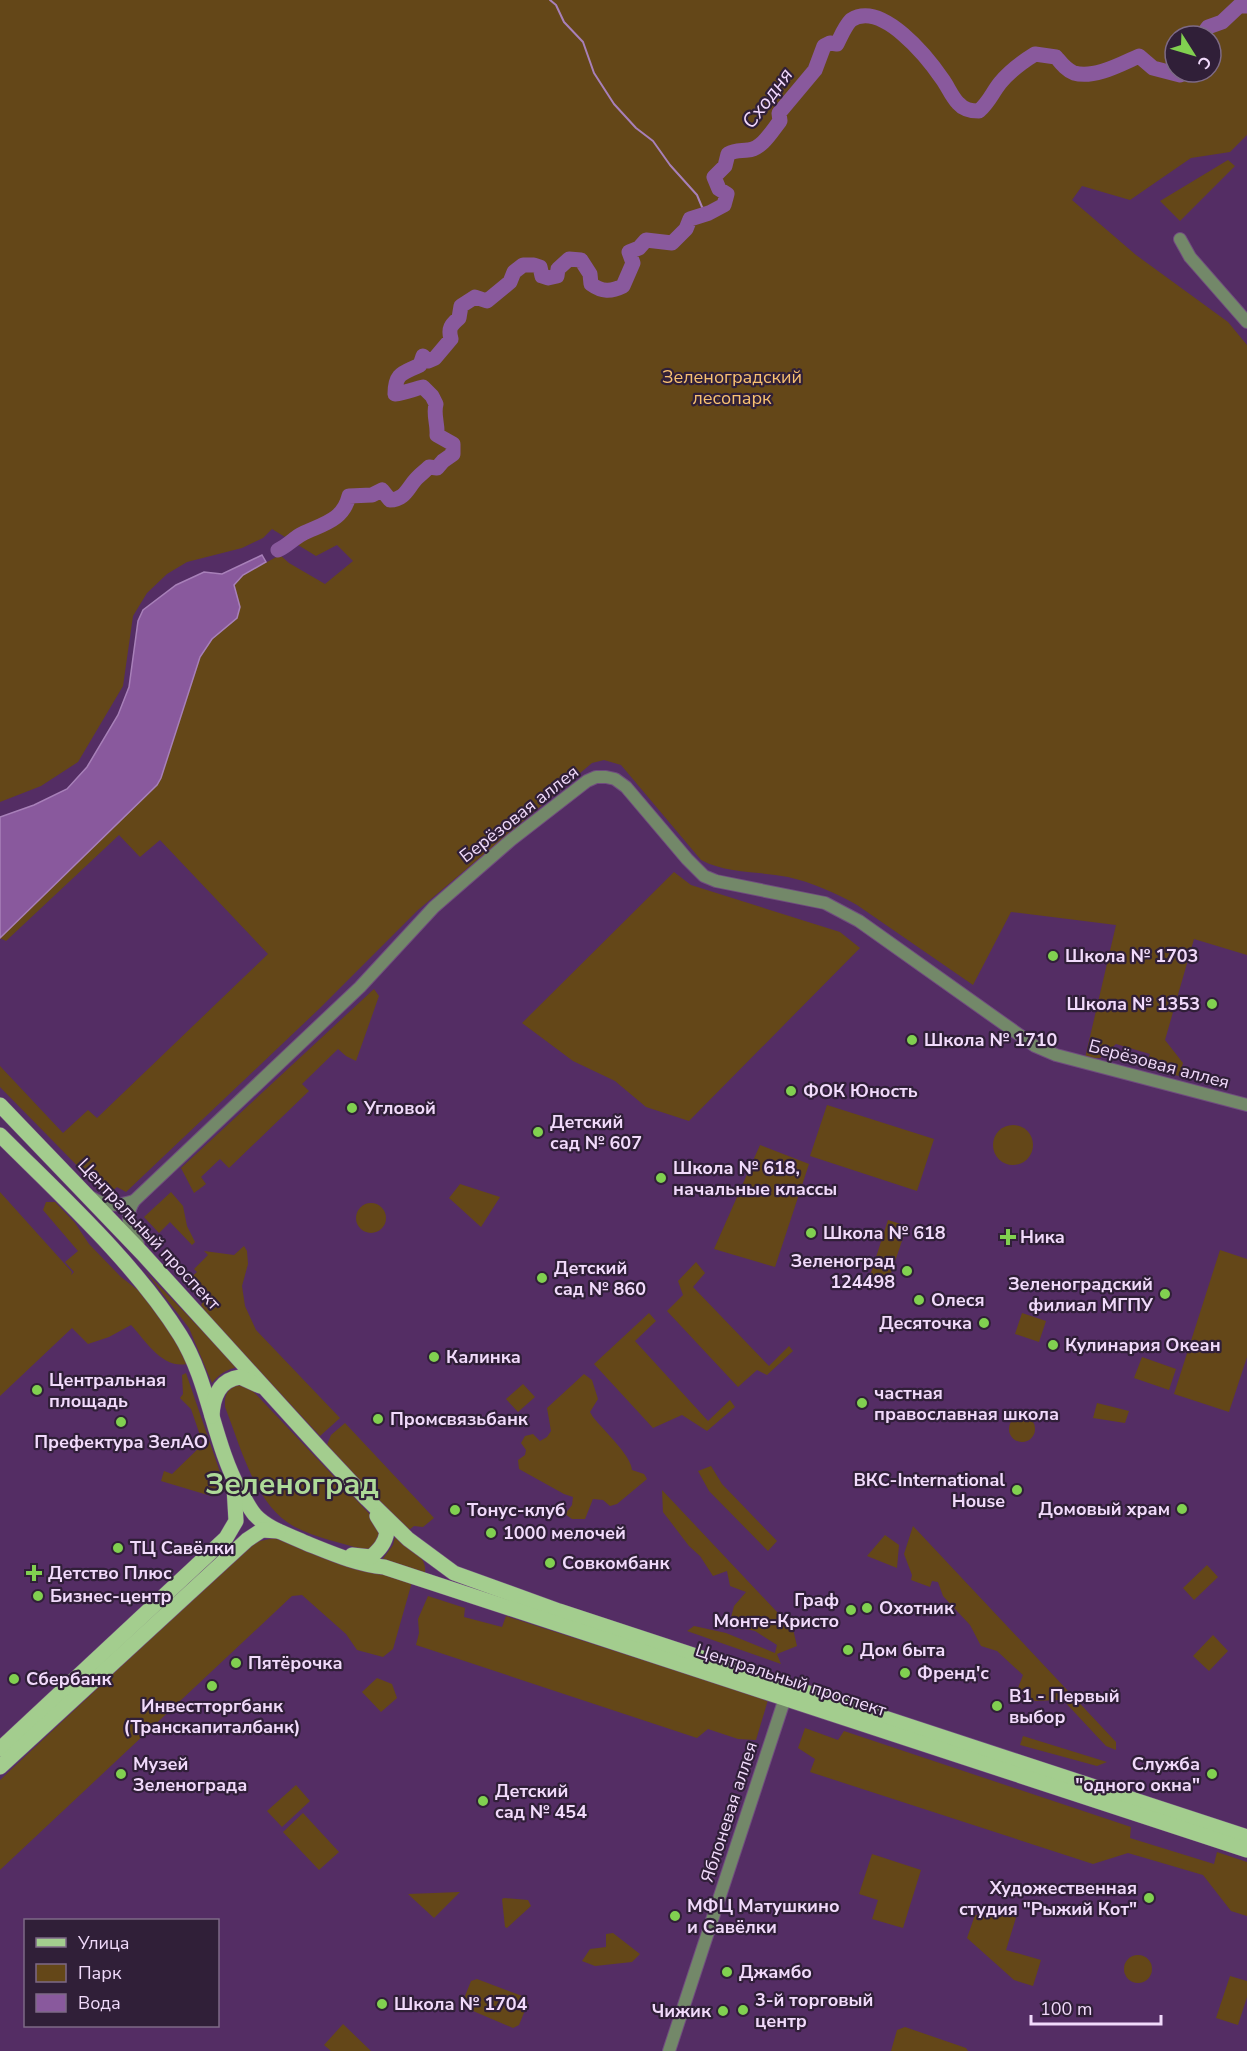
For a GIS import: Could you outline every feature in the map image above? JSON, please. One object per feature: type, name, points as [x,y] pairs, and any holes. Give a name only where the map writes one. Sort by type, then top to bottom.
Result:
[{"type":"main road","name":"Центральный проспект","points":[[0,1105],[142,1253],[367,1498],[421,1549],[447,1569],[464,1577],[705,1665]]},
{"type":"main road","name":"Центральный проспект","points":[[0,1135],[105,1242],[159,1305],[181,1336],[197,1371],[234,1479],[255,1515],[278,1531],[370,1566],[384,1567],[705,1665],[1247,1851]]},
{"type":"main road","name":"Центральный проспект","points":[[212,1420],[216,1396],[225,1382],[240,1377],[268,1391]]},
{"type":"main road","points":[[0,1749],[226,1538],[236,1521],[234,1479]]},
{"type":"main road","name":"Центральный проспект","points":[[323,1550],[371,1557],[380,1549],[386,1540],[387,1532],[367,1498]]},
{"type":"main road","points":[[0,1767],[247,1540],[262,1530],[278,1531]]},
{"type":"main road","points":[[421,1549],[429,1566],[426,1581]]},
{"type":"main road","name":"Центральный проспект","points":[[904,1732],[1247,1837]]},
{"type":"street","points":[[1180,239],[1190,257],[1247,322]]},
{"type":"street","name":"Берёзовая аллея","points":[[134,1201],[360,987],[449,893],[545,813],[578,787],[596,777],[615,779],[627,787],[704,876],[834,906],[859,921],[1035,1046],[1056,1055],[1247,1105]]},
{"type":"street","points":[[81,1190],[109,1205],[117,1206],[134,1201]]},
{"type":"street","points":[[134,1201],[128,1215],[129,1223],[142,1253]]},
{"type":"street","name":"Яблоневая аллея","points":[[669,2051],[786,1692]]},
{"type":"green space","name":"Зеленоградский лесопарк","points":[[0,0],[1247,0],[1247,135],[1230,152],[1191,158],[1130,200],[1082,186],[1072,200],[1136,255],[1228,322],[1247,345],[1247,955],[1194,939],[1165,1040],[1183,1063],[1179,1076],[1144,1067],[1150,1054],[1116,1044],[1100,1058],[1085,1058],[1116,925],[1011,912],[973,985],[857,905],[832,892],[788,877],[721,868],[701,860],[621,765],[604,760],[592,763],[418,910],[319,1009],[126,1192],[117,1187],[111,1192],[102,1191],[0,1087],[0,1066],[63,1133],[88,1110],[97,1118],[268,954],[160,840],[140,857],[119,835],[6,941],[0,938],[157,785],[200,657],[212,639],[237,618],[239,612],[238,597],[234,589],[235,582],[243,575],[280,555],[289,563],[325,584],[353,561],[337,545],[316,556],[272,529],[263,538],[242,548],[187,562],[167,574],[147,593],[133,616],[123,686],[78,762],[41,786],[0,802]]},
{"type":"green space","points":[[1228,160],[1235,166],[1180,221],[1160,201]]},
{"type":"green space","points":[[674,872],[691,885],[840,932],[860,948],[689,1121],[646,1107],[615,1081],[573,1061],[522,1023]]},
{"type":"green space","points":[[374,989],[379,996],[356,1061],[338,1049],[302,1084],[309,1091],[229,1168],[220,1159],[201,1177],[206,1184],[194,1193],[181,1168]]},
{"type":"green space","points":[[827,1105],[934,1139],[917,1191],[810,1156]]},
{"type":"green space","points":[[1013,1125],[1021,1126],[1027,1131],[1032,1137],[1032,1153],[1027,1159],[1021,1164],[1013,1165],[1005,1164],[999,1159],[994,1153],[993,1145],[994,1137],[999,1131],[1005,1126]]},
{"type":"green space","points":[[760,1145],[809,1164],[775,1267],[714,1249]]},
{"type":"green space","points":[[460,1184],[500,1197],[481,1227],[449,1198]]},
{"type":"green space","points":[[0,1192],[72,1272],[71,1275],[74,1272],[65,1262],[78,1251],[43,1210],[46,1202],[55,1202],[75,1223],[89,1244],[121,1277],[139,1291],[156,1311],[174,1336],[187,1364],[178,1364],[162,1358],[131,1325],[109,1337],[88,1344],[72,1328],[0,1396]]},
{"type":"green space","points":[[171,1192],[183,1206],[187,1226],[195,1242],[192,1245],[170,1222],[159,1233],[144,1217]]},
{"type":"green space","points":[[371,1203],[377,1204],[385,1212],[385,1224],[377,1232],[371,1233],[365,1232],[357,1224],[356,1218],[357,1212],[365,1204]]},
{"type":"green space","points":[[888,1220],[907,1226],[886,1288],[868,1282]]},
{"type":"green space","points":[[244,1246],[247,1251],[248,1264],[242,1286],[245,1306],[256,1330],[340,1418],[320,1436],[210,1318],[201,1305],[203,1302],[185,1283],[197,1272],[194,1269],[208,1255],[204,1251],[234,1255]]},
{"type":"green space","points":[[1220,1250],[1247,1259],[1247,1357],[1229,1412],[1174,1394]]},
{"type":"green space","points":[[696,1262],[705,1273],[693,1287],[769,1366],[789,1346],[793,1351],[767,1375],[757,1370],[738,1387],[667,1311],[683,1295],[678,1281]]},
{"type":"green space","points":[[145,1271],[237,1367],[223,1373],[212,1383],[189,1328]]},
{"type":"green space","points":[[649,1313],[656,1321],[635,1341],[708,1421],[730,1400],[735,1407],[707,1431],[682,1415],[653,1428],[594,1364]]},
{"type":"green space","points":[[1022,1313],[1046,1321],[1039,1342],[1015,1334]]},
{"type":"green space","points":[[1142,1357],[1176,1369],[1169,1390],[1134,1378]]},
{"type":"green space","points":[[186,1373],[223,1481],[224,1490],[211,1496],[161,1481],[164,1471],[172,1474],[203,1444],[191,1409],[180,1398],[183,1394],[182,1375]]},
{"type":"green space","points":[[584,1374],[592,1380],[598,1399],[590,1412],[593,1417],[622,1450],[632,1470],[644,1474],[647,1479],[617,1504],[610,1506],[603,1500],[593,1499],[585,1519],[572,1519],[565,1514],[572,1505],[573,1497],[519,1469],[518,1460],[525,1455],[526,1450],[521,1443],[525,1436],[533,1434],[540,1441],[547,1437],[551,1431],[547,1408]]},
{"type":"green space","points":[[240,1383],[247,1385],[380,1525],[382,1536],[373,1549],[365,1550],[303,1531],[281,1517],[269,1505],[251,1474],[225,1407],[228,1392]]},
{"type":"green space","points":[[523,1384],[535,1397],[518,1412],[506,1399]]},
{"type":"green space","points":[[1097,1403],[1129,1411],[1125,1423],[1093,1418]]},
{"type":"green space","points":[[1022,1416],[1031,1420],[1035,1429],[1031,1438],[1022,1442],[1013,1438],[1009,1429],[1013,1420]]},
{"type":"green space","points":[[345,1423],[434,1518],[423,1527],[414,1526],[409,1530],[403,1526],[327,1445],[331,1435]]},
{"type":"green space","points":[[711,1466],[722,1484],[777,1541],[768,1551],[709,1491],[698,1471]]},
{"type":"green space","points":[[662,1490],[793,1629],[797,1646],[777,1654],[781,1664],[687,1631],[694,1626],[726,1633],[775,1653],[777,1645],[755,1631],[729,1625],[734,1606],[746,1592],[730,1586],[727,1571],[713,1576],[700,1556],[689,1546],[663,1512]]},
{"type":"green space","points":[[913,1526],[1116,1742],[1116,1750],[1106,1746],[1063,1700],[1035,1701],[1018,1688],[1023,1675],[997,1651],[981,1646],[970,1625],[943,1596],[938,1582],[932,1581],[930,1587],[911,1580],[912,1575],[904,1554]]},
{"type":"green space","points":[[885,1535],[899,1545],[897,1568],[867,1556]]},
{"type":"green space","points":[[395,1537],[420,1557],[425,1573],[382,1560],[393,1545]]},
{"type":"green space","points":[[274,1538],[368,1572],[412,1582],[393,1649],[383,1657],[357,1650],[346,1634],[302,1595],[292,1596],[0,1870],[0,1780],[252,1543]]},
{"type":"green space","points":[[1207,1565],[1218,1577],[1194,1600],[1183,1588]]},
{"type":"green space","points":[[428,1596],[465,1608],[464,1617],[502,1627],[506,1616],[768,1700],[756,1740],[738,1739],[708,1729],[697,1738],[416,1645],[419,1633],[418,1619]]},
{"type":"green space","points":[[1213,1635],[1228,1651],[1209,1671],[1193,1656]]},
{"type":"green space","points":[[377,1678],[392,1684],[397,1698],[381,1712],[362,1692]]},
{"type":"green space","points":[[805,1728],[838,1740],[844,1731],[1131,1827],[1130,1838],[1214,1864],[1217,1852],[1247,1862],[1247,1916],[1231,1911],[1203,1875],[1128,1853],[1093,1864],[810,1772],[815,1759],[798,1748]]},
{"type":"green space","points":[[1023,1736],[1107,1762],[1097,1766],[1020,1745]]},
{"type":"green space","points":[[296,1785],[310,1801],[282,1827],[267,1811]]},
{"type":"green space","points":[[303,1813],[339,1852],[319,1870],[283,1832]]},
{"type":"green space","points":[[872,1854],[921,1870],[903,1928],[872,1919],[878,1900],[859,1894]]},
{"type":"green space","points":[[460,1892],[434,1918],[408,1894]]},
{"type":"green space","points":[[502,1899],[528,1900],[531,1906],[507,1928],[505,1927]]},
{"type":"green space","points":[[1019,1908],[1006,1950],[1041,1960],[1033,1986],[1014,1980],[967,1938],[975,1915]]},
{"type":"green space","points":[[613,1933],[640,1954],[632,1962],[595,1966],[582,1961],[590,1949],[606,1947],[606,1934]]},
{"type":"green space","points":[[1138,1955],[1148,1959],[1152,1969],[1148,1979],[1138,1983],[1128,1979],[1124,1969],[1128,1959]]},
{"type":"green space","points":[[1230,1976],[1247,1981],[1247,1997],[1238,2025],[1216,2018]]},
{"type":"green space","points":[[477,1979],[525,1997],[528,2003],[519,2025],[513,2028],[466,2008],[463,2001],[471,1981]]},
{"type":"green space","points":[[343,2024],[371,2051],[331,2051],[324,2045]]},
{"type":"green space","points":[[905,2027],[966,2048],[968,2051],[891,2051],[897,2030]]},
{"type":"water","points":[[262,555],[266,562],[243,575],[234,585],[240,607],[237,618],[212,639],[200,657],[157,785],[0,938],[0,817],[34,805],[67,789],[87,767],[118,715],[129,687],[138,621],[143,610],[176,585],[204,572],[222,574]]},
{"type":"waterway","points":[[550,0],[556,5],[564,22],[583,42],[594,73],[614,104],[636,128],[653,141],[670,165],[697,195],[702,207],[709,213]]},
{"type":"waterway","name":"Сходня","points":[[1216,24],[1222,22],[1239,6],[1247,6]]},
{"type":"waterway","name":"Сходня","points":[[278,550],[299,536],[331,521],[342,511],[349,496],[372,495],[382,490],[390,500],[399,498],[429,467],[437,468],[453,454],[453,444],[437,435],[436,404],[432,396],[423,387],[395,394],[395,387],[401,374],[420,365],[423,356],[428,361],[435,358],[451,339],[450,329],[459,318],[461,306],[475,297],[487,301],[510,282],[514,272],[523,265],[540,267],[542,276],[548,278],[557,276],[558,269],[569,259],[581,260],[590,274],[591,284],[595,287],[607,290],[623,286],[633,263],[629,252],[639,248],[646,240],[672,243],[686,229],[690,219],[724,205],[727,194],[719,189],[714,177],[725,166],[728,154],[753,149],[766,139],[780,121],[779,113],[815,70],[824,46],[830,43],[837,44],[851,20],[863,16],[890,24],[927,59],[956,101],[970,110],[979,111],[1000,83],[1035,54],[1056,57],[1074,73],[1090,74],[1107,70],[1139,56],[1153,68],[1163,71]]},
{"type":"place","name":"Школа № 1703","points":[[1053,956]]},
{"type":"place","name":"Школа № 1353","points":[[1212,1004]]},
{"type":"place","name":"Школа № 1710","points":[[912,1040]]},
{"type":"place","name":"ФОК Юность","points":[[791,1091]]},
{"type":"place","name":"Угловой","points":[[352,1108]]},
{"type":"place","name":"Детский сад № 607","points":[[538,1132]]},
{"type":"place","name":"Школа № 618, начальные классы","points":[[661,1178]]},
{"type":"place","name":"Школа № 618","points":[[811,1233]]},
{"type":"place","name":"Ника","points":[[1008,1237]]},
{"type":"place","name":"Зеленоград 124498","points":[[907,1271]]},
{"type":"place","name":"Детский сад № 860","points":[[542,1278]]},
{"type":"place","name":"Зеленоградский филиал МГПУ","points":[[1165,1294]]},
{"type":"place","name":"Олеся","points":[[919,1300]]},
{"type":"place","name":"Десяточка","points":[[984,1323]]},
{"type":"place","name":"Кулинария Океан","points":[[1053,1345]]},
{"type":"place","name":"Калинка","points":[[434,1357]]},
{"type":"place","name":"Центральная площадь","points":[[37,1390]]},
{"type":"place","name":"частная православная школа","points":[[862,1403]]},
{"type":"place","name":"Промсвязьбанк","points":[[378,1419]]},
{"type":"place","name":"Префектура ЗелАО","points":[[121,1422]]},
{"type":"place","name":"ВКС-International House","points":[[1017,1490]]},
{"type":"place","name":"Домовый храм","points":[[1182,1509]]},
{"type":"place","name":"Тонус-клуб","points":[[455,1510]]},
{"type":"place","name":"1000 мелочей","points":[[491,1533]]},
{"type":"place","name":"ТЦ Савёлки","points":[[118,1548]]},
{"type":"place","name":"Совкомбанк","points":[[550,1563]]},
{"type":"place","name":"Детство Плюс","points":[[34,1573]]},
{"type":"place","name":"Бизнес-центр","points":[[38,1596]]},
{"type":"place","name":"Охотник","points":[[867,1608]]},
{"type":"place","name":"Граф Монте-Кристо","points":[[851,1610]]},
{"type":"place","name":"Дом быта","points":[[848,1650]]},
{"type":"place","name":"Пятёрочка","points":[[236,1663]]},
{"type":"place","name":"Френд'с","points":[[905,1673]]},
{"type":"place","name":"Сбербанк","points":[[14,1679]]},
{"type":"place","name":"Инвестторгбанк (Транскапиталбанк)","points":[[212,1686]]},
{"type":"place","name":"В1 - Первый выбор","points":[[997,1706]]},
{"type":"place","name":"Музей Зеленограда","points":[[121,1774]]},
{"type":"place","name":"Служба \"одного окна\"","points":[[1212,1774]]},
{"type":"place","name":"Детский сад № 454","points":[[483,1801]]},
{"type":"place","name":"Художественная студия \"Рыжий Кот\"","points":[[1149,1898]]},
{"type":"place","name":"МФЦ Матушкино и Савёлки","points":[[675,1916]]},
{"type":"place","name":"Джамбо","points":[[727,1972]]},
{"type":"place","name":"Школа № 1704","points":[[382,2004]]},
{"type":"place","name":"3-й торговый центр","points":[[743,2010]]},
{"type":"place","name":"Чижик","points":[[723,2011]]},
{"type":"district","name":"Зеленоград","points":[[292,1484]]}]
